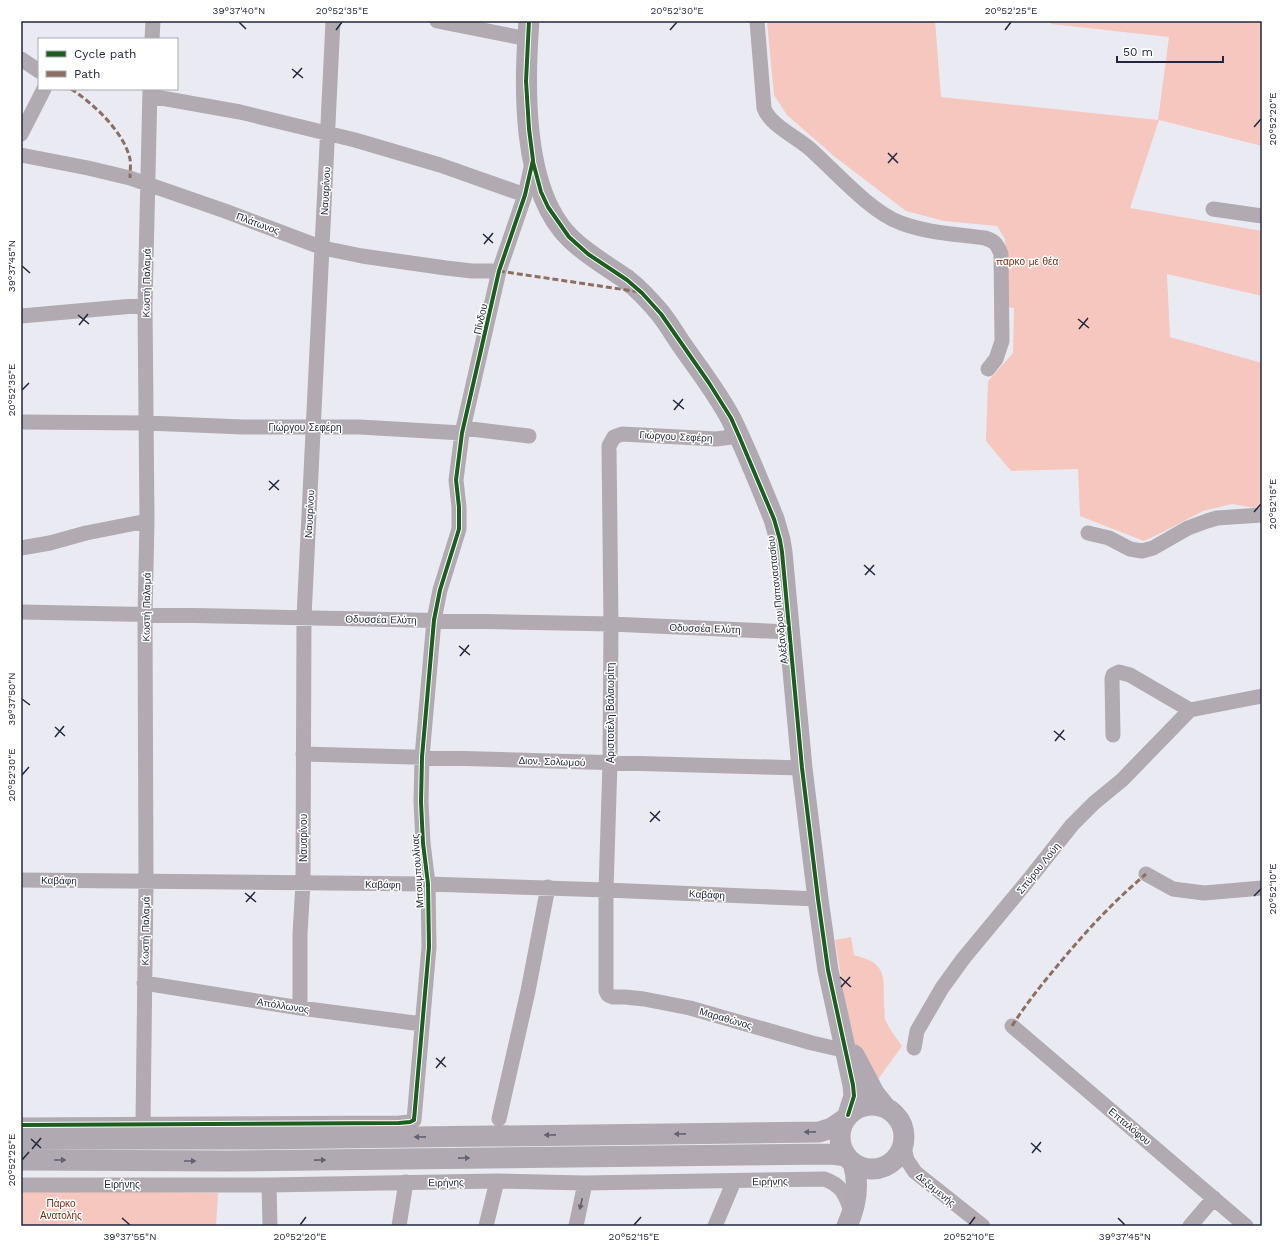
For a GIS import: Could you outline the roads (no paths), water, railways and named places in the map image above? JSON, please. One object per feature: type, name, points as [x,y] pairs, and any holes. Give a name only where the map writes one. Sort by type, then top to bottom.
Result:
[{"type":"street","points":[[152,38],[153,21]]},
{"type":"street","name":"Ναυαρίνου","points":[[300,1008],[300,934],[303,883],[304,617],[333,21]]},
{"type":"street","points":[[436,21],[528,30]]},
{"type":"street","points":[[757,21],[764,108],[770,118],[808,147],[870,204],[899,223],[924,230],[985,238],[993,240],[998,244],[1001,254],[1003,333],[998,354],[993,364],[988,369]]},
{"type":"street","name":"Πίνδου","points":[[434,620],[440,590],[458,529],[459,507],[456,480],[463,431],[499,271],[525,195],[533,160],[527,95],[528,30]]},
{"type":"street","points":[[21,59],[38,70]]},
{"type":"street","points":[[21,134],[43,90]]},
{"type":"street","points":[[150,92],[328,133],[440,165],[525,195]]},
{"type":"street","name":"Κωστή Παλαμά","points":[[143,1124],[146,881],[145,614],[147,521],[145,305],[150,92]]},
{"type":"street","name":"Πλάτωνος","points":[[21,155],[130,178],[323,248],[362,256],[446,268],[472,271],[499,271]]},
{"type":"street","name":"Αλέξανδρου Παπαναστασίου","points":[[533,160],[541,192],[551,212],[569,237],[588,254],[642,293],[661,314],[709,383],[731,418],[778,531],[782,552],[802,768],[818,899],[828,970],[845,1042],[853,1085],[854,1096],[847,1117]]},
{"type":"street","points":[[1213,208],[1262,216]]},
{"type":"street","points":[[21,316],[145,305]]},
{"type":"street","name":"Γιώργου Σεφέρη","points":[[21,422],[147,423],[243,427],[360,428],[463,431],[529,436]]},
{"type":"street","name":"Γιώργου Σεφέρη","points":[[614,437],[622,434],[716,439],[739,436]]},
{"type":"street","name":"Αριστοτέλη Βαλαωρίτη","points":[[606,991],[606,890],[610,762],[611,624],[609,446],[614,437]]},
{"type":"street","points":[[1088,533],[1104,536],[1130,549],[1142,551],[1153,548],[1188,528],[1217,518],[1262,515]]},
{"type":"street","points":[[21,548],[147,521]]},
{"type":"street","name":"Οδυσσέα Ελύτη","points":[[21,612],[611,624],[789,632]]},
{"type":"street","name":"Μπουμπουλίνας","points":[[143,1124],[399,1123],[414,1120],[429,947],[428,884],[423,842],[421,802],[422,757],[434,620]]},
{"type":"street","points":[[1113,735],[1112,678],[1115,673],[1119,672],[1130,675],[1190,710],[1262,696]]},
{"type":"street","name":"Σπύρου Λούη","points":[[914,1048],[917,1031],[942,988],[963,959],[1072,825],[1094,803],[1122,780],[1190,710]]},
{"type":"street","name":"Διον. Σολωμού","points":[[303,754],[802,768]]},
{"type":"street","points":[[1146,874],[1173,889],[1204,893],[1262,889]]},
{"type":"street","name":"Καβάφη","points":[[21,880],[428,884],[548,887],[818,899]]},
{"type":"street","points":[[499,1119],[528,991],[548,887]]},
{"type":"street","name":"Απόλλωνος","points":[[144,984],[300,1008],[422,1024]]},
{"type":"street","name":"Μαραθώνος","points":[[606,991],[608,995],[613,997],[644,999],[690,1008],[799,1039],[845,1042]]},
{"type":"street","name":"Επταλόφου","points":[[1012,1026],[1246,1226]]},
{"type":"street","points":[[21,1160],[230,1161],[832,1154],[849,1159],[863,1168],[874,1169],[885,1166],[894,1160],[900,1152],[903,1142],[903,1132],[896,1117],[886,1108],[874,1093],[845,1042]]},
{"type":"street","points":[[21,1139],[260,1139],[819,1132],[832,1128],[856,1109],[876,1105],[886,1108]]},
{"type":"street","points":[[847,1117],[842,1124],[840,1135],[841,1146],[849,1159],[858,1182],[850,1220]]},
{"type":"street","points":[[21,1125],[143,1124]]},
{"type":"street","name":"Δεξαμενής","points":[[903,1142],[907,1160],[915,1172],[982,1226]]},
{"type":"street","points":[[850,1220],[885,1166]]},
{"type":"street","name":"Ειρήνης","points":[[21,1184],[269,1185],[497,1181],[585,1182],[824,1180],[833,1182],[840,1188],[847,1198],[850,1220]]},
{"type":"street","points":[[486,1226],[497,1181]]},
{"type":"street","points":[[715,1226],[734,1181]]},
{"type":"street","points":[[399,1226],[406,1182]]},
{"type":"street","points":[[576,1226],[585,1182]]},
{"type":"street","points":[[269,1185],[270,1226]]},
{"type":"street","points":[[1190,1226],[1214,1198]]},
{"type":"park label","name":"παρκο με θέα","points":[[1027,261]]},
{"type":"park label","name":"Πάρκο Ανατολής","points":[[61,1208]]}]
